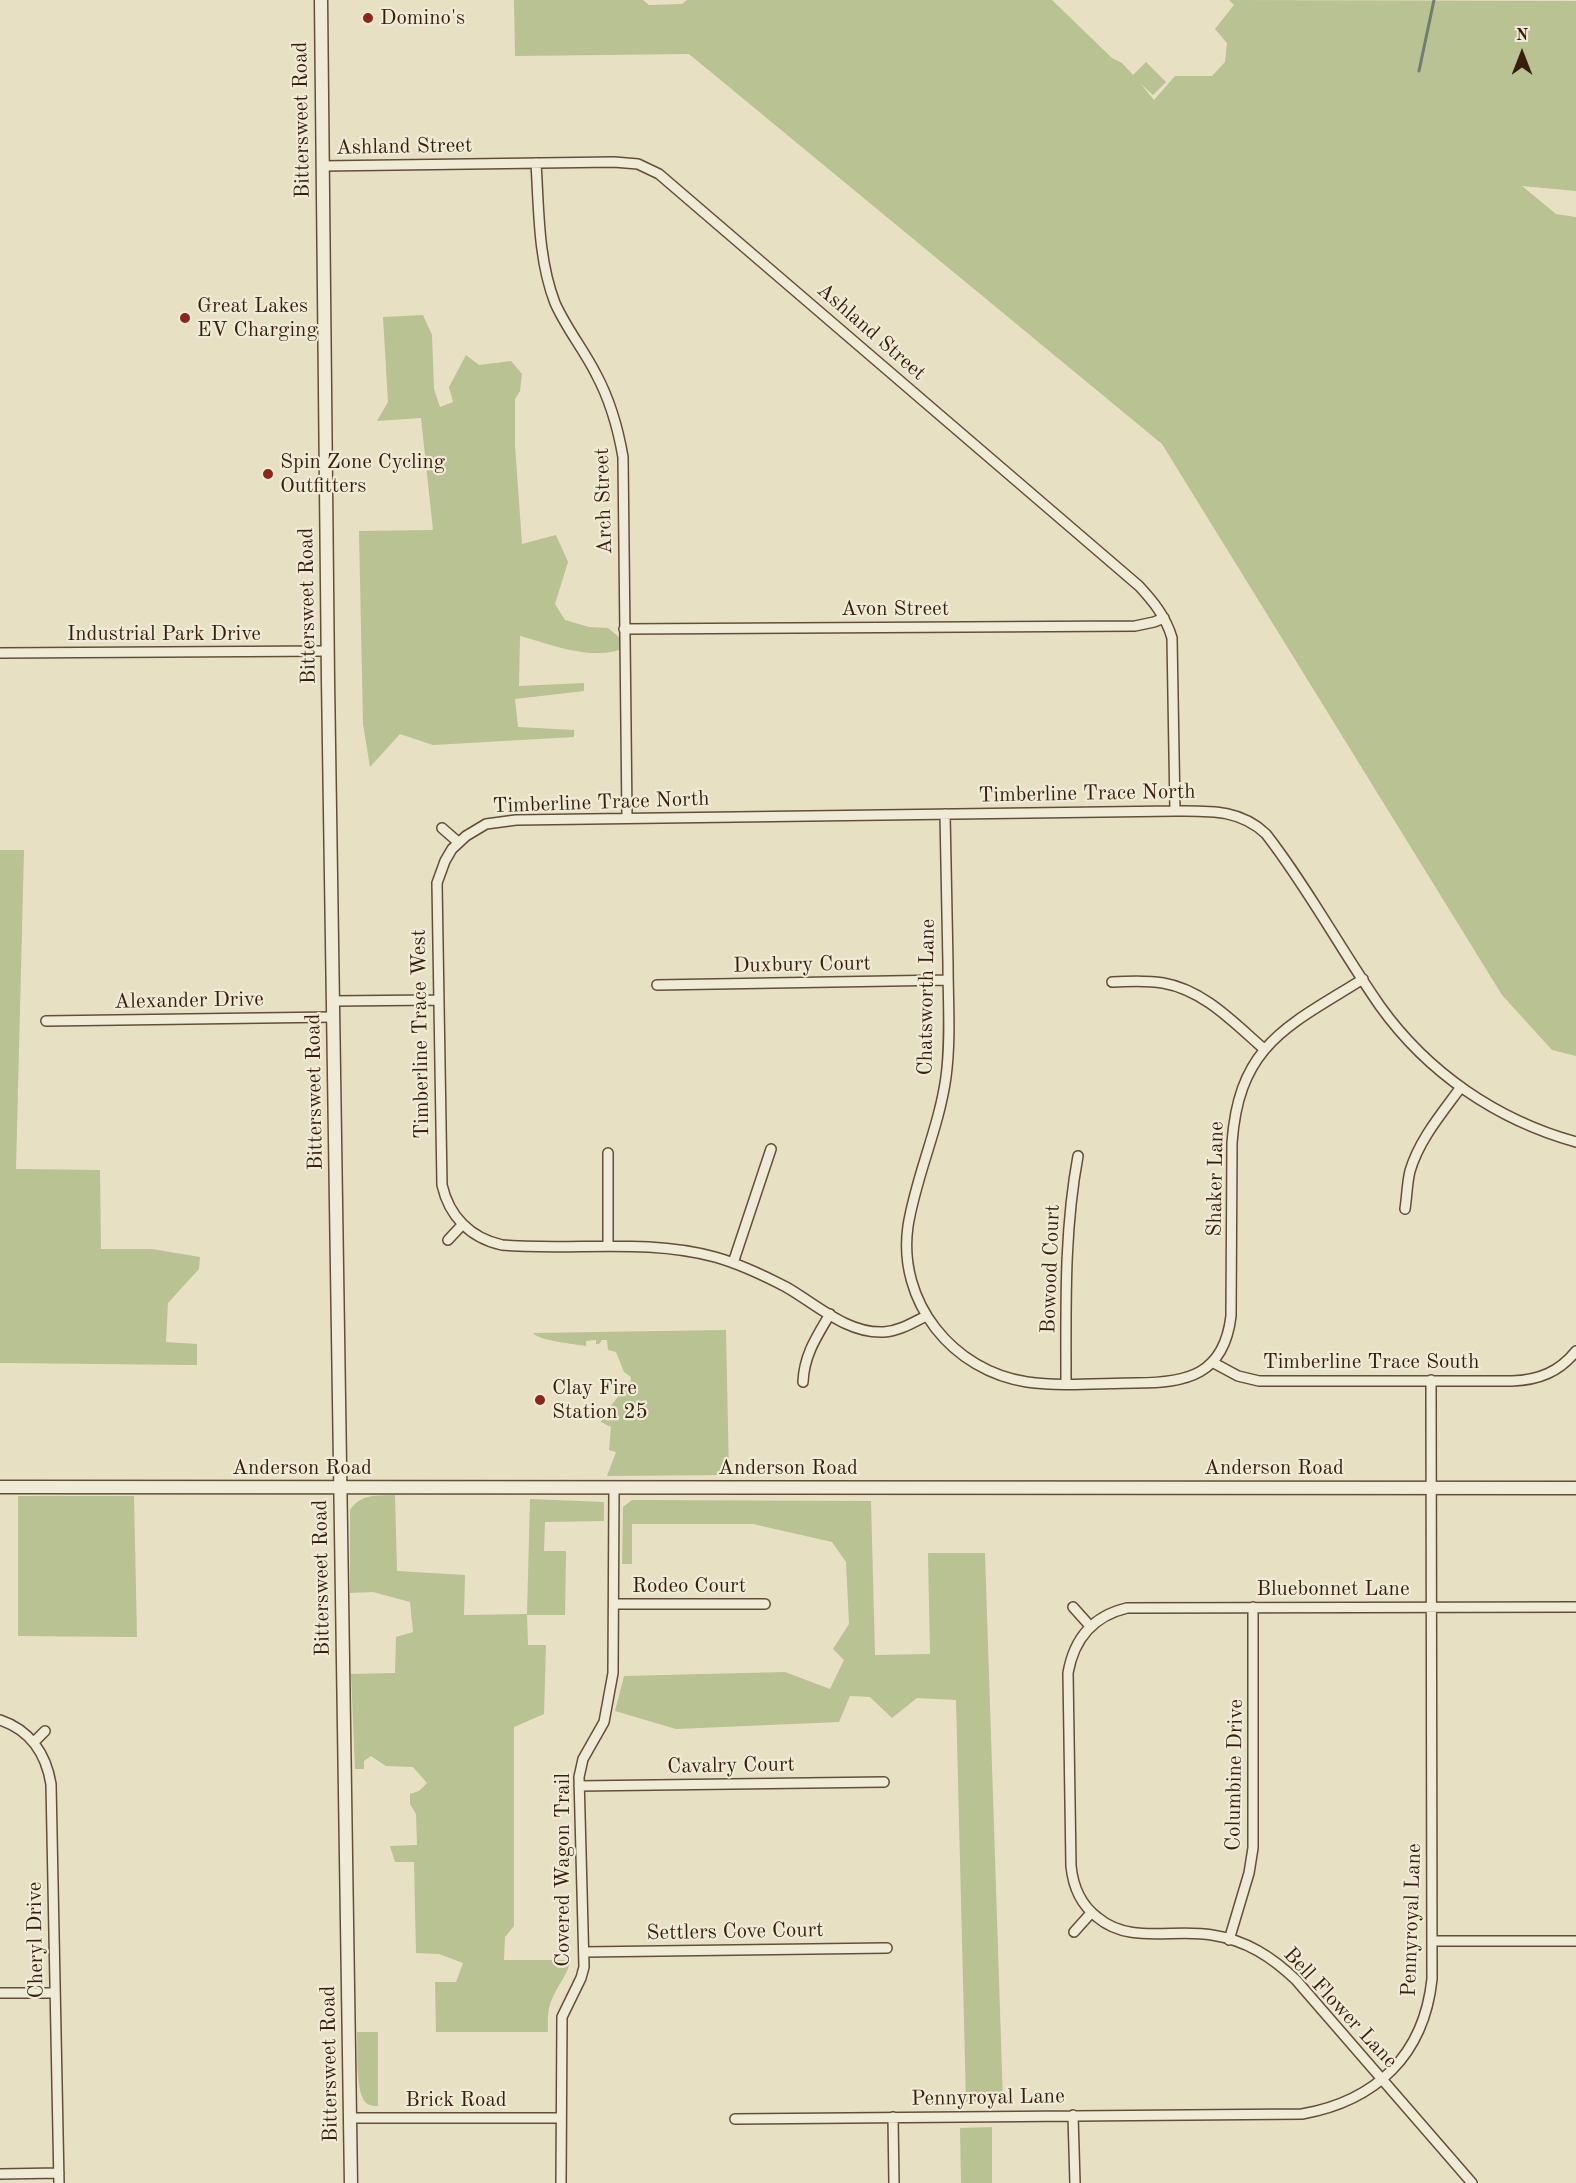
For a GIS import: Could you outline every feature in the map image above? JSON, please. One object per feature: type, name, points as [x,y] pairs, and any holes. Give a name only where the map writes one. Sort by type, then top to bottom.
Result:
[{"type":"street","name":"Bittersweet Road","points":[[321,0],[333,1017],[351,2183]]},
{"type":"street","name":"Arch Street","points":[[536,163],[542,254],[548,284],[561,315],[597,374],[607,396],[620,441],[624,504],[627,818]]},
{"type":"street","name":"Ashland Street","points":[[322,166],[627,163],[649,168],[659,174],[1139,586],[1152,600],[1169,627],[1173,649],[1175,811]]},
{"type":"street","name":"Avon Street","points":[[624,628],[1135,626],[1164,618]]},
{"type":"street","name":"Industrial Park Drive","points":[[0,653],[328,651]]},
{"type":"street","name":"Timberline Trace North","points":[[458,842],[477,828],[498,821],[1175,811],[1231,813],[1261,830],[1271,841],[1380,1006],[1410,1042],[1435,1067],[1477,1099],[1523,1123],[1576,1142]]},
{"type":"street","name":"Chatsworth Lane","points":[[926,1316],[914,1290],[908,1263],[907,1239],[910,1216],[937,1120],[946,1077],[949,1048],[945,814]]},
{"type":"street","points":[[442,828],[458,842]]},
{"type":"street","name":"Timberline Trace West","points":[[458,842],[445,861],[437,883],[438,1000],[442,1185],[452,1212],[462,1225]]},
{"type":"street","name":"Shaker Lane","points":[[1212,1362],[1226,1337],[1231,1316],[1232,1143],[1235,1114],[1245,1081],[1264,1048],[1298,1020],[1363,979]]},
{"type":"street","name":"Duxbury Court","points":[[657,985],[948,980]]},
{"type":"street","points":[[1112,982],[1164,983],[1189,991],[1214,1006],[1264,1048]]},
{"type":"street","points":[[333,1001],[438,1000]]},
{"type":"street","name":"Alexander Drive","points":[[46,1022],[333,1017]]},
{"type":"street","points":[[1405,1209],[1411,1170],[1418,1152],[1461,1087]]},
{"type":"street","points":[[734,1263],[771,1149]]},
{"type":"street","points":[[608,1153],[608,1246]]},
{"type":"street","name":"Bowood Court","points":[[1066,1383],[1067,1243],[1078,1156]]},
{"type":"street","points":[[448,1240],[462,1225],[480,1238],[502,1245],[639,1246],[684,1250],[734,1263],[786,1288],[853,1327],[877,1332],[900,1329],[926,1316],[954,1350],[978,1366],[1015,1380],[1039,1383],[1177,1382],[1198,1373],[1212,1362]]},
{"type":"street","points":[[803,1382],[807,1356],[830,1314]]},
{"type":"street","name":"Timberline Trace South","points":[[1212,1362],[1238,1376],[1259,1381],[1524,1380],[1553,1372],[1569,1360],[1576,1351]]},
{"type":"street","points":[[1569,1360],[1576,1368]]},
{"type":"street","name":"Pennyroyal Lane","points":[[735,2119],[1302,2114],[1348,2101],[1383,2080],[1401,2061],[1413,2043],[1424,2018],[1432,1979],[1431,1380]]},
{"type":"street","name":"Anderson Road","points":[[0,1487],[1576,1488]]},
{"type":"street","name":"Covered Wagon Trail","points":[[561,2183],[562,2017],[581,1978],[584,1966],[579,1786],[583,1759],[598,1734],[606,1714],[614,1660],[614,1488]]},
{"type":"street","name":"Rodeo Court","points":[[614,1604],[765,1604]]},
{"type":"street","points":[[1073,1607],[1092,1625]]},
{"type":"street","name":"Columbine Drive","points":[[1229,1940],[1250,1873],[1253,1848],[1253,1607]]},
{"type":"street","name":"Bluebonnet Lane","points":[[1092,1625],[1116,1611],[1127,1608],[1576,1607]]},
{"type":"street","name":"Bell Flower Lane","points":[[1092,1625],[1083,1634],[1072,1655],[1067,1680],[1071,1866],[1075,1888],[1080,1898],[1091,1913],[1111,1927],[1127,1933],[1213,1935],[1257,1949],[1282,1967],[1472,2183]]},
{"type":"street","name":"Cheryl Drive","points":[[0,1720],[18,1728],[34,1742],[45,1759],[51,1784],[59,2178]]},
{"type":"street","points":[[34,1742],[45,1731]]},
{"type":"street","name":"Cavalry Court","points":[[579,1786],[884,1782]]},
{"type":"street","points":[[1074,1932],[1091,1913]]},
{"type":"street","points":[[1432,1941],[1576,1941]]},
{"type":"street","name":"Settlers Cove Court","points":[[584,1952],[887,1948]]},
{"type":"street","points":[[0,1993],[55,1993]]},
{"type":"street","points":[[1073,2115],[1075,2183]]},
{"type":"street","points":[[893,2117],[894,2183]]},
{"type":"street","name":"Brick Road","points":[[350,2118],[561,2118]]},
{"type":"street","points":[[0,2174],[59,2178]]},
{"type":"green space","points":[[514,0],[643,0],[649,5],[682,4],[687,0],[1052,0],[1133,75],[1146,62],[1166,82],[1153,95],[1140,83],[1154,100],[1175,76],[1212,76],[1225,62],[1227,43],[1215,29],[1234,5],[1229,0],[1576,1],[1576,191],[1522,186],[1556,214],[1576,217],[1576,1056],[1552,1050],[1502,995],[1162,444],[689,54],[515,56]]},
{"type":"green space","points":[[423,315],[432,335],[434,389],[440,407],[453,402],[449,387],[466,355],[479,365],[511,361],[522,374],[520,391],[515,399],[515,446],[522,544],[556,535],[568,562],[555,604],[565,620],[589,627],[608,628],[619,637],[619,650],[607,653],[582,652],[520,636],[519,686],[584,683],[584,691],[515,699],[518,727],[574,730],[574,737],[433,745],[400,734],[370,767],[363,724],[359,531],[433,530],[421,418],[377,421],[388,402],[383,317]]},
{"type":"green space","points":[[0,850],[24,850],[16,1169],[100,1170],[101,1249],[152,1249],[200,1257],[199,1269],[168,1303],[166,1342],[197,1344],[197,1365],[0,1363]]},
{"type":"green space","points":[[726,1330],[729,1475],[607,1476],[616,1452],[609,1450],[611,1427],[601,1422],[623,1390],[630,1391],[631,1377],[624,1372],[616,1352],[608,1350],[607,1340],[602,1340],[599,1344],[596,1344],[596,1340],[586,1341],[586,1346],[550,1340],[533,1333]]},
{"type":"green space","points":[[395,1495],[397,1571],[465,1575],[464,1615],[527,1614],[530,1499],[604,1502],[604,1521],[545,1522],[544,1551],[566,1551],[565,1615],[527,1615],[528,1645],[546,1645],[544,1714],[514,1727],[514,1926],[505,1937],[504,1960],[571,1960],[550,2003],[548,2032],[436,2032],[435,1982],[456,1982],[463,1963],[439,1954],[416,1953],[414,1862],[395,1862],[390,1846],[417,1845],[416,1814],[410,1804],[410,1794],[419,1791],[427,1783],[413,1767],[386,1766],[371,1756],[364,1761],[364,1769],[355,1769],[351,1674],[395,1673],[396,1637],[413,1632],[410,1602],[373,1592],[350,1593],[350,1510],[364,1498]]},
{"type":"green space","points":[[18,1496],[134,1496],[137,1637],[18,1636]]},
{"type":"green space","points":[[632,1500],[871,1501],[875,1655],[930,1654],[928,1553],[985,1553],[1003,2102],[966,2102],[956,1700],[917,1698],[892,1718],[870,1697],[850,1696],[839,1722],[676,1729],[615,1711],[624,1676],[785,1672],[830,1689],[844,1660],[833,1649],[849,1624],[846,1562],[832,1542],[753,1524],[632,1524],[632,1564],[622,1564],[623,1507]]},
{"type":"green space","points":[[357,2032],[378,2032],[378,2106],[368,2104],[362,2096],[358,2078]]},
{"type":"green space","points":[[992,2127],[992,2183],[961,2183],[960,2128]]},
{"type":"waterway","points":[[1419,71],[1434,0]]},
{"type":"place","name":"Domino's","points":[[368,18]]},
{"type":"place","name":"Great Lakes EV Charging","points":[[185,318]]},
{"type":"place","name":"Spin Zone Cycling Outfitters","points":[[268,474]]},
{"type":"place","name":"Clay Fire Station 25","points":[[540,1400]]}]
